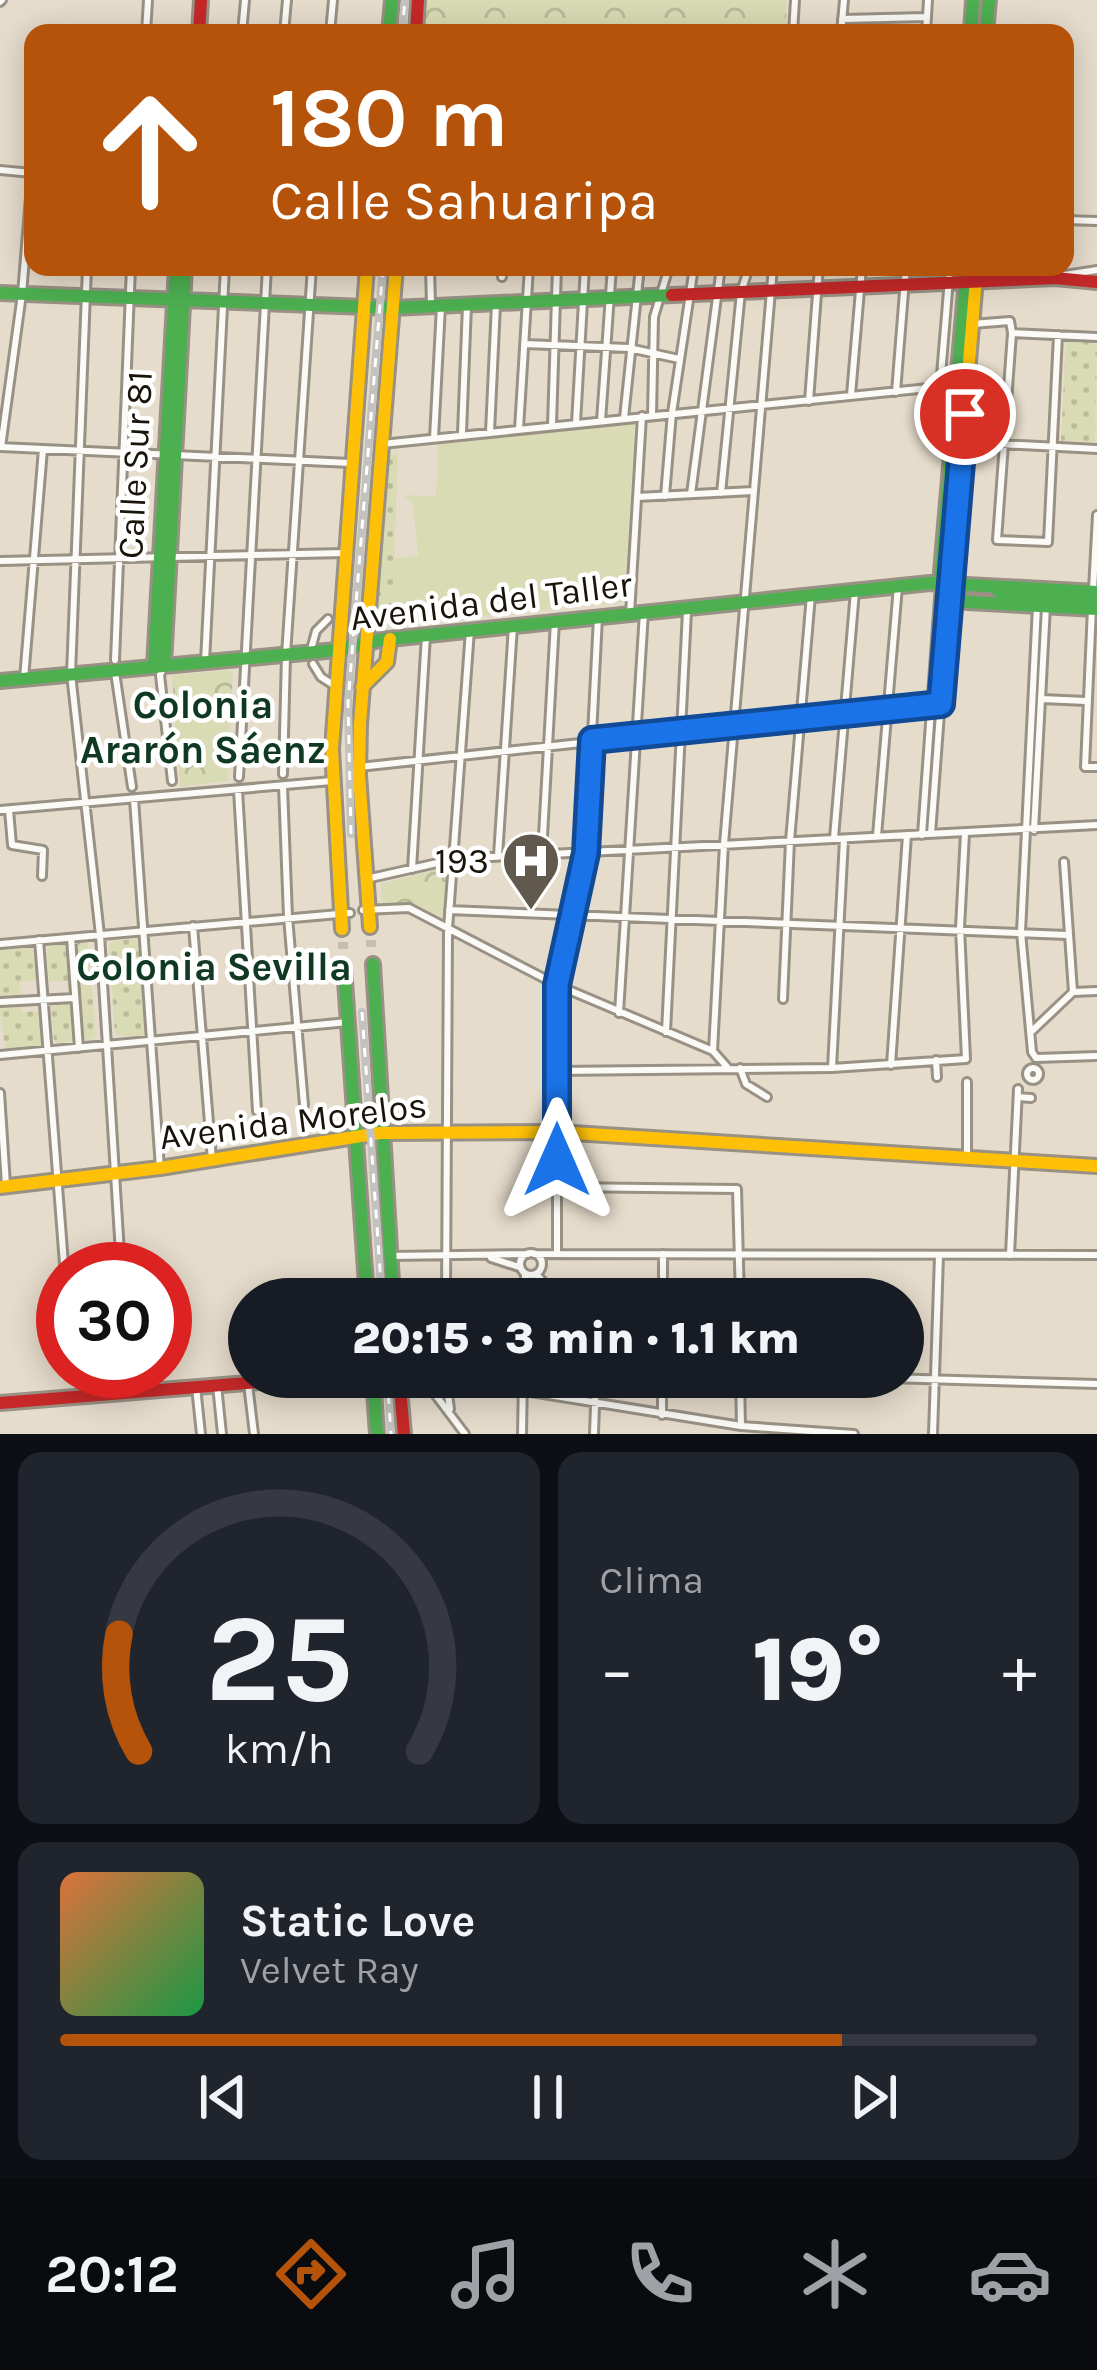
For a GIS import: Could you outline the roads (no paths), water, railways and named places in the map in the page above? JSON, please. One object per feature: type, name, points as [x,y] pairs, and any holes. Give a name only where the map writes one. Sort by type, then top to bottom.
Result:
[{"type":"main road","points":[[1013,276],[1097,275]]},
{"type":"main road","name":"Calle Sur 81","points":[[159,669],[180,276]]},
{"type":"main road","points":[[366,276],[332,781],[366,1278]]},
{"type":"main road","points":[[392,1278],[359,767],[395,276]]},
{"type":"main road","points":[[0,292],[393,308],[905,284],[941,276]]},
{"type":"main road","points":[[971,276],[972,324],[946,587],[967,602],[1041,606],[1095,600]]},
{"type":"main road","points":[[957,442],[958,385],[971,276]]},
{"type":"main road","name":"Avenida del Taller","points":[[0,681],[115,665],[159,669],[243,658],[312,658],[365,642],[898,586],[990,588],[1095,600]]},
{"type":"main road","name":"Avenida del Taller","points":[[990,588],[1010,596],[1095,600]]},
{"type":"main road","points":[[362,686],[383,668],[390,639]]},
{"type":"main road","name":"Avenida Morelos","points":[[3,1187],[380,1133],[445,1128],[1097,1166]]},
{"type":"main road","points":[[192,1387],[228,1384]]},
{"type":"main road","points":[[0,1403],[64,1398]]},
{"type":"main road","points":[[374,1398],[377,1434]]},
{"type":"main road","points":[[401,1398],[404,1434]]},
{"type":"street","points":[[842,24],[844,0]]},
{"type":"street","points":[[927,24],[928,0]]},
{"type":"street","points":[[842,19],[927,17]]},
{"type":"street","points":[[24,270],[4,389],[0,448],[352,463]]},
{"type":"street","points":[[87,276],[71,674],[100,935],[120,1242]]},
{"type":"street","points":[[131,276],[115,665],[132,788]]},
{"type":"street","points":[[205,662],[225,276]]},
{"type":"street","points":[[238,777],[267,276]]},
{"type":"street","points":[[283,774],[286,655],[312,276]]},
{"type":"street","points":[[431,276],[436,306],[434,438]]},
{"type":"street","points":[[519,429],[528,276]]},
{"type":"street","points":[[552,426],[557,276]]},
{"type":"street","points":[[576,423],[584,276]]},
{"type":"street","points":[[601,421],[611,276]]},
{"type":"street","points":[[624,418],[638,276]]},
{"type":"street","points":[[652,416],[654,317],[667,276]]},
{"type":"street","points":[[665,496],[692,276]]},
{"type":"street","points":[[691,494],[719,276]]},
{"type":"street","points":[[722,493],[746,276]]},
{"type":"street","points":[[712,1051],[724,844],[772,276]]},
{"type":"street","points":[[809,401],[819,276]]},
{"type":"street","points":[[851,397],[861,276]]},
{"type":"street","points":[[896,392],[905,276]]},
{"type":"street","points":[[940,387],[950,276]]},
{"type":"street","points":[[490,432],[496,304]]},
{"type":"street","points":[[462,435],[467,305]]},
{"type":"street","points":[[972,324],[1010,321],[1012,333],[997,541],[1048,542],[1058,335]]},
{"type":"street","points":[[1012,333],[1097,337]]},
{"type":"street","points":[[524,344],[629,349],[679,359]]},
{"type":"street","points":[[381,444],[958,385]]},
{"type":"street","points":[[619,1013],[635,735],[642,416]]},
{"type":"street","points":[[957,442],[1097,448]]},
{"type":"street","points":[[24,679],[43,449]]},
{"type":"street","points":[[637,497],[754,491]]},
{"type":"street","points":[[1097,515],[1085,754],[1085,766],[1097,767]]},
{"type":"street","points":[[0,561],[345,553]]},
{"type":"street","points":[[877,836],[898,586]]},
{"type":"street","points":[[926,834],[946,587]]},
{"type":"street","points":[[832,1067],[844,712],[855,590]]},
{"type":"street","points":[[783,998],[790,841],[812,595]]},
{"type":"street","points":[[1036,1069],[1021,932],[1025,834],[1042,699],[1041,606]]},
{"type":"street","points":[[1035,829],[1041,606]]},
{"type":"street","points":[[666,1032],[687,608]]},
{"type":"street","points":[[482,1256],[522,1271],[539,1271],[557,1254],[557,985],[586,853],[598,617]]},
{"type":"street","points":[[328,620],[316,631],[312,658],[321,676],[335,686]]},
{"type":"street","points":[[542,854],[555,621]]},
{"type":"street","points":[[498,856],[514,626]]},
{"type":"street","points":[[446,1278],[448,929],[470,630]]},
{"type":"street","points":[[412,869],[426,635]]},
{"type":"street","points":[[159,669],[172,781]]},
{"type":"street","points":[[1042,699],[1088,701]]},
{"type":"street","points":[[359,767],[936,704]]},
{"type":"street","points":[[1085,754],[1097,754]]},
{"type":"street","points":[[42,876],[43,850],[12,845],[4,810],[332,781]]},
{"type":"street","points":[[283,786],[288,917],[304,1105]]},
{"type":"street","points":[[238,790],[257,1111]]},
{"type":"street","points":[[134,799],[160,1168]]},
{"type":"street","points":[[367,880],[455,859],[877,836],[1025,834],[1035,829],[1097,825]]},
{"type":"street","points":[[557,1070],[832,1067],[966,1059],[960,928],[965,833]]},
{"type":"street","points":[[891,1065],[907,835]]},
{"type":"street","points":[[1064,862],[1073,992]]},
{"type":"street","points":[[366,910],[409,908],[557,985],[712,1051],[728,1068]]},
{"type":"street","points":[[449,910],[1067,935]]},
{"type":"street","points":[[0,944],[288,917],[344,938]]},
{"type":"street","points":[[194,926],[212,1160]]},
{"type":"street","points":[[71,938],[79,1048]]},
{"type":"street","points":[[39,940],[62,1242]]},
{"type":"street","points":[[1032,1031],[1073,992],[1097,992]]},
{"type":"street","points":[[0,1002],[75,998]]},
{"type":"street","points":[[0,1055],[348,1022]]},
{"type":"street","points":[[1034,1055],[1097,1056]]},
{"type":"street","points":[[936,1060],[937,1077]]},
{"type":"street","points":[[740,1068],[746,1084],[767,1097]]},
{"type":"street","points":[[967,1082],[967,1157]]},
{"type":"street","points":[[0,1093],[3,1187]]},
{"type":"street","points":[[1010,1256],[1018,1093],[1031,1098]]},
{"type":"street","points":[[557,1186],[737,1189],[740,1278]]},
{"type":"street","points":[[523,1278],[521,1259],[531,1254]]},
{"type":"street","points":[[531,1254],[541,1259],[539,1271],[544,1278]]},
{"type":"street","points":[[663,1254],[663,1278]]},
{"type":"street","points":[[390,1256],[1097,1255]]},
{"type":"street","points":[[933,1434],[938,1256]]},
{"type":"street","points":[[924,1379],[1097,1384]]},
{"type":"street","points":[[217,1385],[222,1434]]},
{"type":"street","points":[[196,1387],[201,1434]]},
{"type":"street","points":[[250,1398],[254,1434]]},
{"type":"street","points":[[439,1398],[465,1434]]},
{"type":"street","points":[[449,1398],[451,1412]]},
{"type":"street","points":[[523,1398],[523,1434]]},
{"type":"street","points":[[559,1398],[741,1426],[854,1434]]},
{"type":"street","points":[[595,1398],[595,1434]]},
{"type":"street","points":[[662,1398],[662,1415]]},
{"type":"street","points":[[740,1398],[741,1426]]},
{"type":"tunnel","points":[[371,940],[371,947]]},
{"type":"tunnel","points":[[343,942],[343,949]]},
{"type":"railway","points":[[403,24],[405,0]]},
{"type":"railway","points":[[351,834],[348,703],[382,276]]},
{"type":"railway","points":[[362,1012],[381,1278]]},
{"type":"railway","points":[[388,1398],[391,1434]]},
{"type":"place","name":"193","points":[[531,912]]},
{"type":"district","name":"Colonia Ararón Sáenz","points":[[203,728]]},
{"type":"district","name":"Colonia Sevilla","points":[[214,967]]}]
